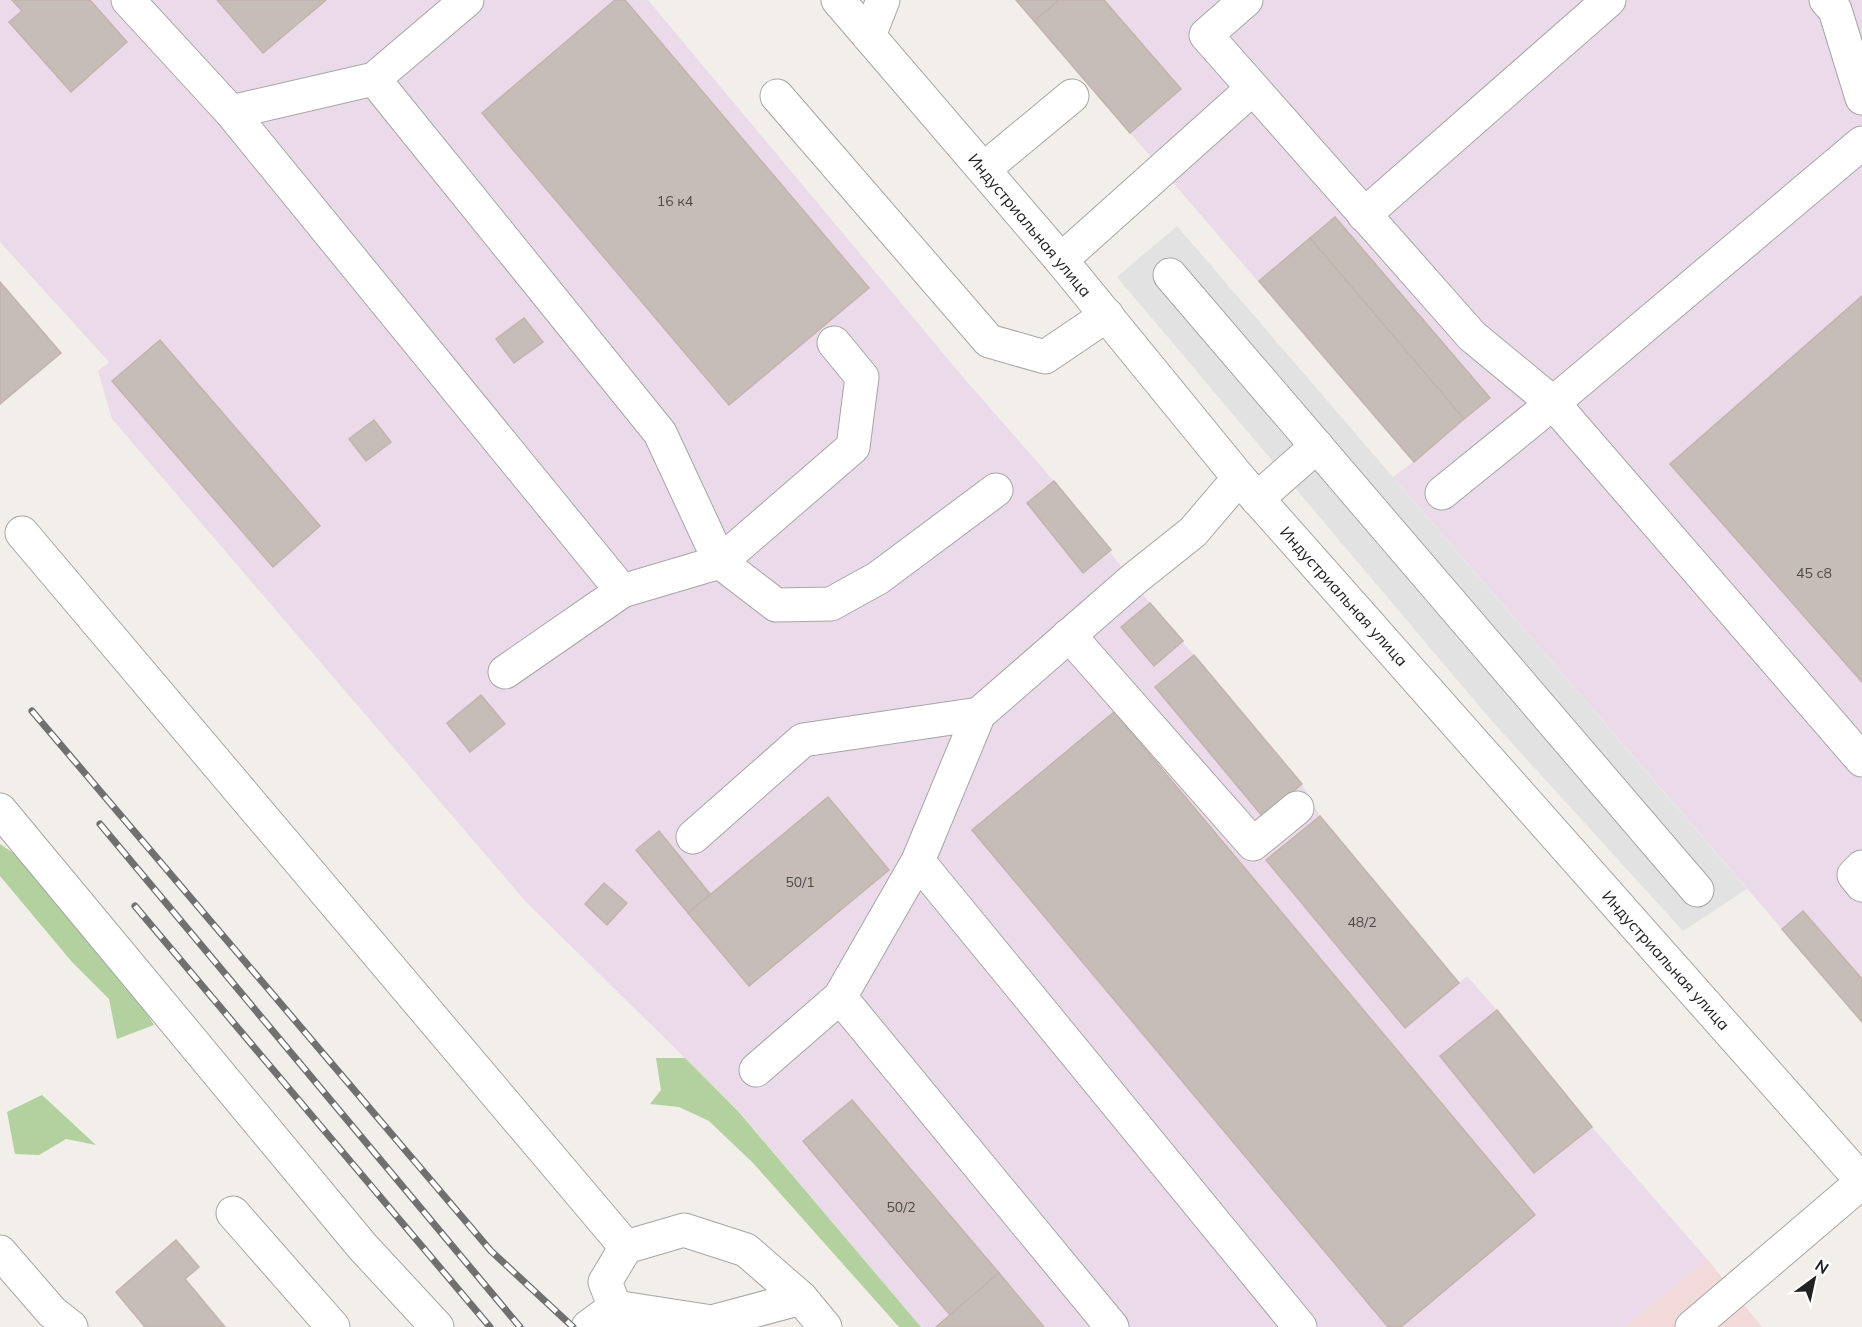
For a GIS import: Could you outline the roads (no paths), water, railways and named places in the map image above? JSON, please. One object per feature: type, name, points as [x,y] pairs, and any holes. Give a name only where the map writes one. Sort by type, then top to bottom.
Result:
[{"type":"street","points":[[128,0],[231,112],[622,591]]},
{"type":"street","points":[[231,112],[374,78],[467,0]]},
{"type":"street","name":"Индустриальная улица","points":[[838,0],[1062,260],[1248,488],[1862,1182]]},
{"type":"street","points":[[869,36],[882,0]]},
{"type":"street","points":[[1246,0],[1206,35],[1472,336],[1553,403],[1862,760]]},
{"type":"street","points":[[1364,215],[1609,0]]},
{"type":"street","points":[[1826,0],[1835,10],[1862,98]]},
{"type":"street","points":[[374,78],[660,433],[720,562],[776,605],[831,604],[879,578],[996,490]]},
{"type":"street","points":[[1062,260],[1252,89]]},
{"type":"street","points":[[777,96],[989,340],[1045,357],[1107,315]]},
{"type":"street","points":[[984,169],[1072,96]]},
{"type":"street","points":[[1442,493],[1553,403],[1862,143]]},
{"type":"street","points":[[1170,275],[1697,890]]},
{"type":"street","points":[[505,672],[622,591],[720,562],[853,447],[862,376],[834,343]]},
{"type":"street","points":[[756,1070],[840,997],[918,861],[979,714],[1134,579],[1248,488],[1317,446]]},
{"type":"street","points":[[22,533],[626,1247]]},
{"type":"street","points":[[1069,634],[1253,844],[1297,808]]},
{"type":"street","points":[[693,837],[803,740],[979,714]]},
{"type":"street","points":[[0,810],[362,1246],[437,1327]]},
{"type":"street","points":[[918,861],[1300,1327]]},
{"type":"street","points":[[1862,867],[1854,875],[1862,885]]},
{"type":"street","points":[[840,997],[1112,1327]]},
{"type":"street","points":[[1692,1327],[1862,1182]]},
{"type":"street","points":[[232,1213],[333,1327]]},
{"type":"street","points":[[623,1317],[605,1282],[626,1247],[684,1230],[746,1250],[801,1298],[825,1327]]},
{"type":"street","points":[[0,1252],[52,1312],[71,1327]]},
{"type":"street","points":[[588,1327],[623,1317],[712,1322],[801,1298]]},
{"type":"railway","points":[[32,711],[491,1251],[573,1327]]},
{"type":"railway","points":[[100,824],[520,1327]]},
{"type":"railway","points":[[135,906],[490,1327]]}]
